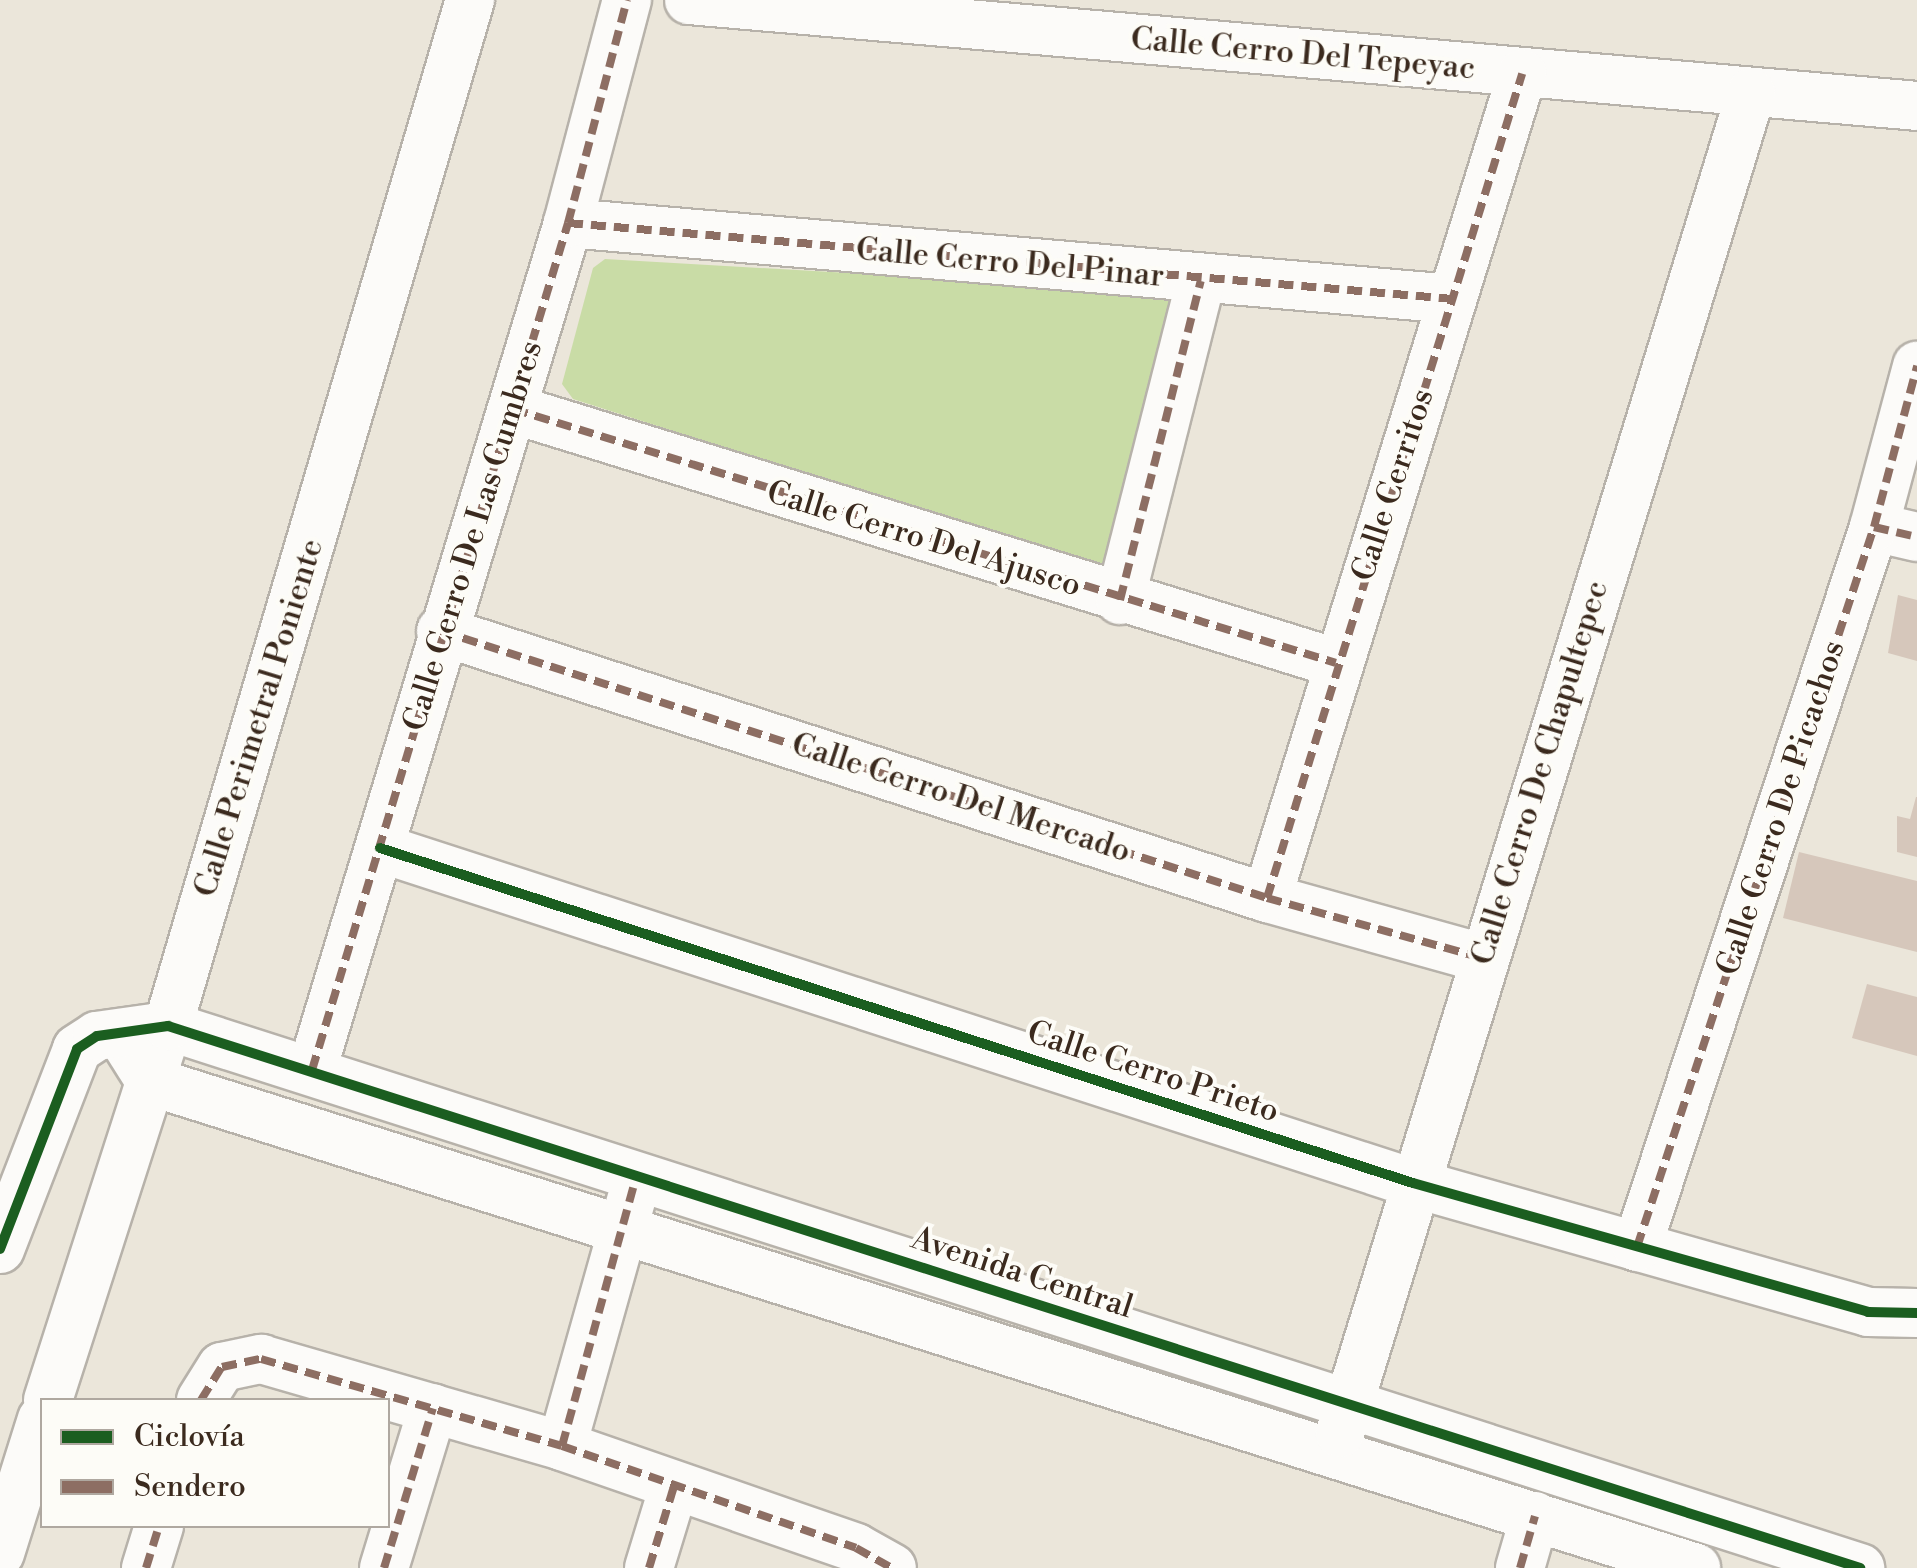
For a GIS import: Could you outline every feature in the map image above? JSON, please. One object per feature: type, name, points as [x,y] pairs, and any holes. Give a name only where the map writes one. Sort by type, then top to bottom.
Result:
[{"type":"street","name":"Calle Cerro De Las Cumbres","points":[[312,1070],[442,630],[513,410],[627,0]]},
{"type":"street","name":"Calle Cerro Del Tepeyac","points":[[689,0],[1917,106]]},
{"type":"street","name":"Calle Perimetral Poniente","points":[[49,1398],[168,1026],[466,16]]},
{"type":"street","name":"Calle Cerritos","points":[[1267,898],[1336,662],[1522,74]]},
{"type":"street","name":"Calle Cerro De Chapultepec","points":[[1334,1454],[1412,1183],[1752,93]]},
{"type":"street","name":"Calle Cerro Del Pinar","points":[[568,222],[1202,281],[1452,300]]},
{"type":"street","points":[[1120,600],[1202,281]]},
{"type":"street","name":"Calle Cerro De Picachos","points":[[1637,1247],[1895,532],[1917,366]]},
{"type":"street","name":"Calle Cerro Del Ajusco","points":[[513,410],[1120,600],[1336,662]]},
{"type":"street","name":"Calle Cerro Del Mercado","points":[[442,630],[1267,898],[1482,958]]},
{"type":"street","name":"Calle Cerro Prieto","points":[[380,848],[1412,1183],[1868,1312],[1917,1313]]},
{"type":"street","points":[[0,1249],[71,1059],[90,1038],[168,1026]]},
{"type":"street","name":"Avenida Central","points":[[168,1026],[1860,1568]]},
{"type":"street","points":[[121,1034],[150,1081],[1696,1568]]},
{"type":"street","points":[[562,1446],[636,1178]]},
{"type":"street","points":[[203,1398],[222,1367],[261,1359],[562,1446],[856,1548],[892,1568]]},
{"type":"street","points":[[384,1568],[433,1408]]},
{"type":"street","points":[[0,1553],[40,1425]]},
{"type":"street","points":[[650,1568],[674,1486]]},
{"type":"street","points":[[1520,1568],[1535,1516]]},
{"type":"street","points":[[146,1568],[158,1528]]},
{"type":"green space","points":[[605,259],[1161,291],[1179,303],[1112,560],[1098,567],[573,399],[562,384],[593,268]]},
{"type":"building","points":[[1898,595],[1917,600],[1917,661],[1888,653]]},
{"type":"building","points":[[1916,797],[1917,857],[1897,852],[1897,816],[1910,819]]},
{"type":"building","points":[[1799,852],[1917,881],[1917,952],[1783,918]]},
{"type":"building","points":[[1867,984],[1917,997],[1917,1056],[1852,1038]]},
{"type":"marked path","points":[[312,1070],[568,223],[627,0]]},
{"type":"marked path","points":[[1267,898],[1522,74]]},
{"type":"marked path","points":[[568,223],[1452,299]]},
{"type":"marked path","points":[[1120,600],[1201,281]]},
{"type":"marked path","points":[[1637,1247],[1874,527],[1917,366]]},
{"type":"marked path","points":[[513,409],[1336,663]]},
{"type":"marked path","points":[[1874,527],[1917,537]]},
{"type":"marked path","points":[[441,631],[1267,898],[1482,958]]},
{"type":"marked path","points":[[562,1446],[636,1178]]},
{"type":"marked path","points":[[202,1398],[222,1367],[261,1359],[562,1446],[856,1548],[892,1568]]},
{"type":"marked path","points":[[384,1568],[433,1408]]},
{"type":"marked path","points":[[649,1568],[674,1486]]},
{"type":"marked path","points":[[1520,1568],[1535,1516]]},
{"type":"marked path","points":[[146,1568],[158,1528]]},
{"type":"cycle path","points":[[380,848],[1413,1183],[1868,1312],[1917,1313]]},
{"type":"cycle path","points":[[0,1249],[77,1049],[97,1036],[168,1026],[1860,1568]]}]
